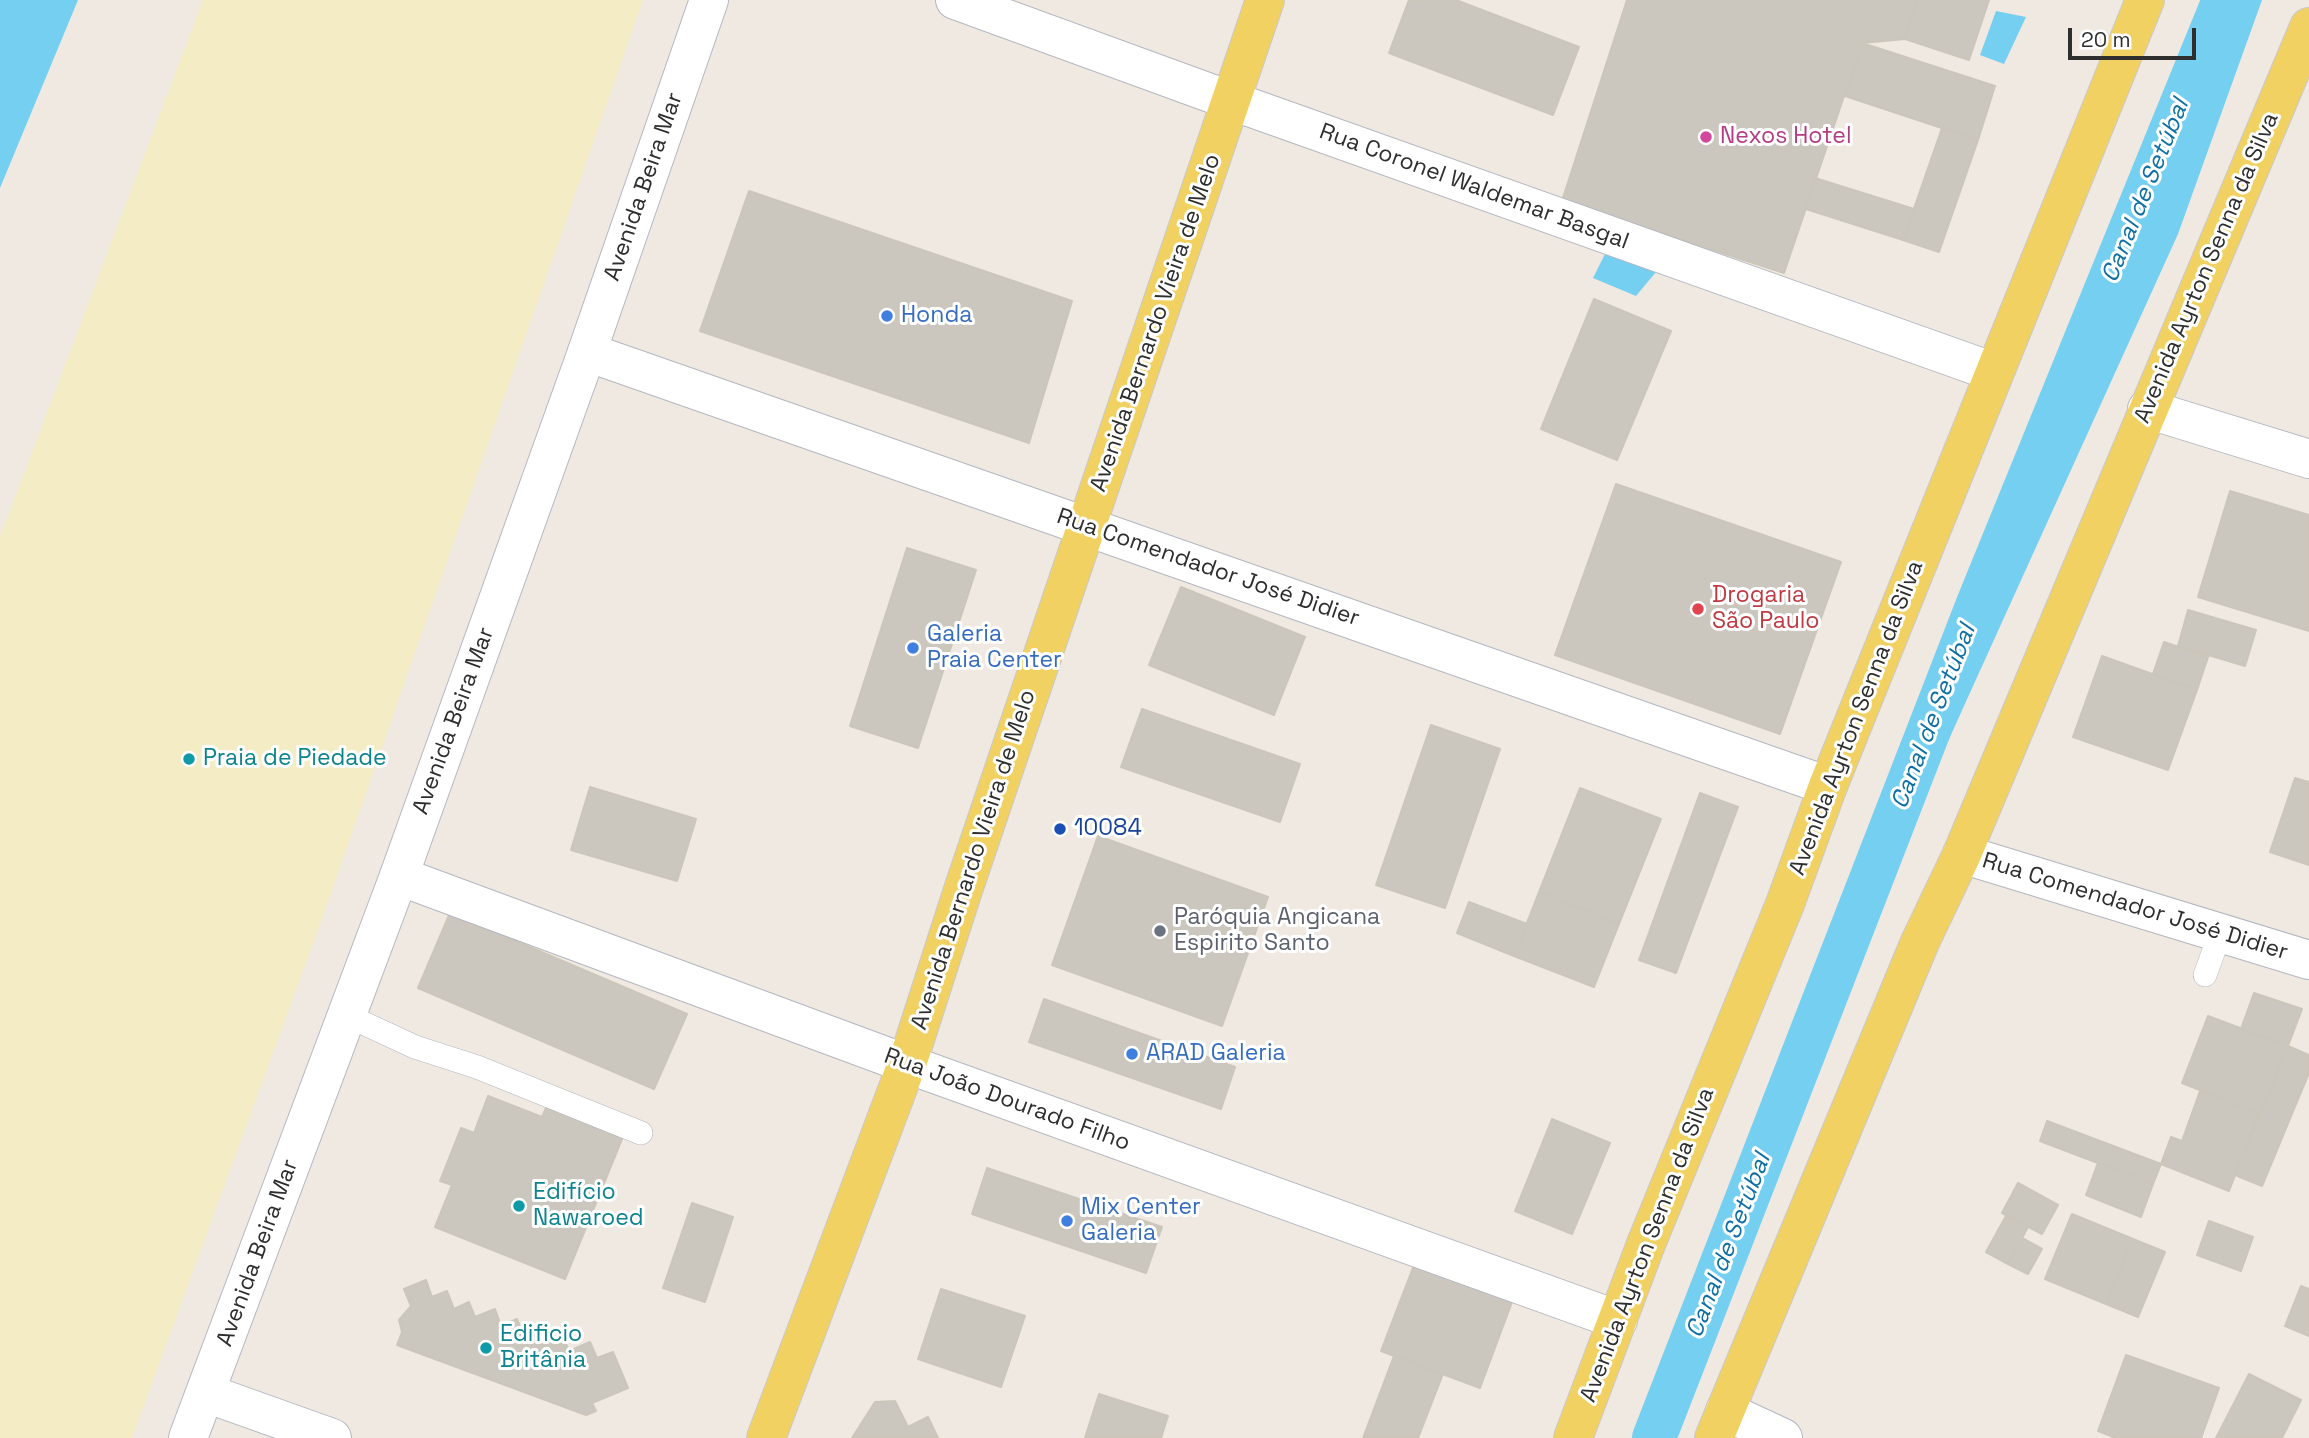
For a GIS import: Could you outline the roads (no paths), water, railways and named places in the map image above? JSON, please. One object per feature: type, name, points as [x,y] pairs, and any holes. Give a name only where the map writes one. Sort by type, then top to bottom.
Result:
[{"type":"main road","name":"Avenida Bernardo Vieira de Melo","points":[[766,1438],[907,1064],[963,890],[1265,0]]},
{"type":"main road","name":"Avenida Ayrton Senna da Silva","points":[[1573,1438],[1646,1244],[1785,904],[1828,786],[2144,0]]},
{"type":"main road","name":"Avenida Ayrton Senna da Silva","points":[[1719,1424],[1920,942],[1962,854],[2309,27]]},
{"type":"street","name":"Avenida Beira Mar","points":[[188,1438],[398,876],[587,352],[709,0]]},
{"type":"street","name":"Rua Coronel Waldemar Basgal","points":[[955,0],[1994,372]]},
{"type":"street","name":"Rua Comendador José Didier","points":[[587,352],[1828,786]]},
{"type":"street","points":[[2147,409],[2309,459]]},
{"type":"street","name":"Rua Comendador José Didier","points":[[1962,854],[2309,960]]},
{"type":"street","name":"Rua João Dourado Filho","points":[[398,876],[907,1064],[1618,1320]]},
{"type":"street","points":[[206,1393],[332,1438]]},
{"type":"street","points":[[1719,1424],[1783,1438]]},
{"type":"lane","points":[[2205,975],[2220,934]]},
{"type":"lane","points":[[346,1015],[415,1047],[477,1067],[641,1133]]},
{"type":"water","points":[[0,0],[78,0],[0,188]]},
{"type":"water","points":[[2227,0],[2262,0],[2178,234],[1876,900],[1673,1438],[1652,1438]]},
{"type":"water","points":[[1996,11],[2026,17],[2004,64],[1980,55]]},
{"type":"water","points":[[1606,252],[1656,272],[1636,296],[1593,278]]},
{"type":"waterway","name":"Canal de Setúbal","points":[[1654,1438],[1978,604],[2224,0]]},
{"type":"place","name":"Nexos Hotel","points":[[1706,137]]},
{"type":"place","name":"Honda","points":[[887,316]]},
{"type":"place","name":"Drogaria São Paulo","points":[[1698,609]]},
{"type":"place","name":"Galeria Praia Center","points":[[913,648]]},
{"type":"place","name":"Praia de Piedade","points":[[189,759]]},
{"type":"place","name":"10084","points":[[1060,829]]},
{"type":"place","name":"Paróquia Angicana Espirito Santo","points":[[1160,931]]},
{"type":"place","name":"ARAD Galeria","points":[[1132,1054]]},
{"type":"place","name":"Edifício Nawaroed","points":[[519,1206]]},
{"type":"place","name":"Mix Center Galeria","points":[[1067,1221]]},
{"type":"place","name":"Edificio Britânia","points":[[486,1348]]}]
